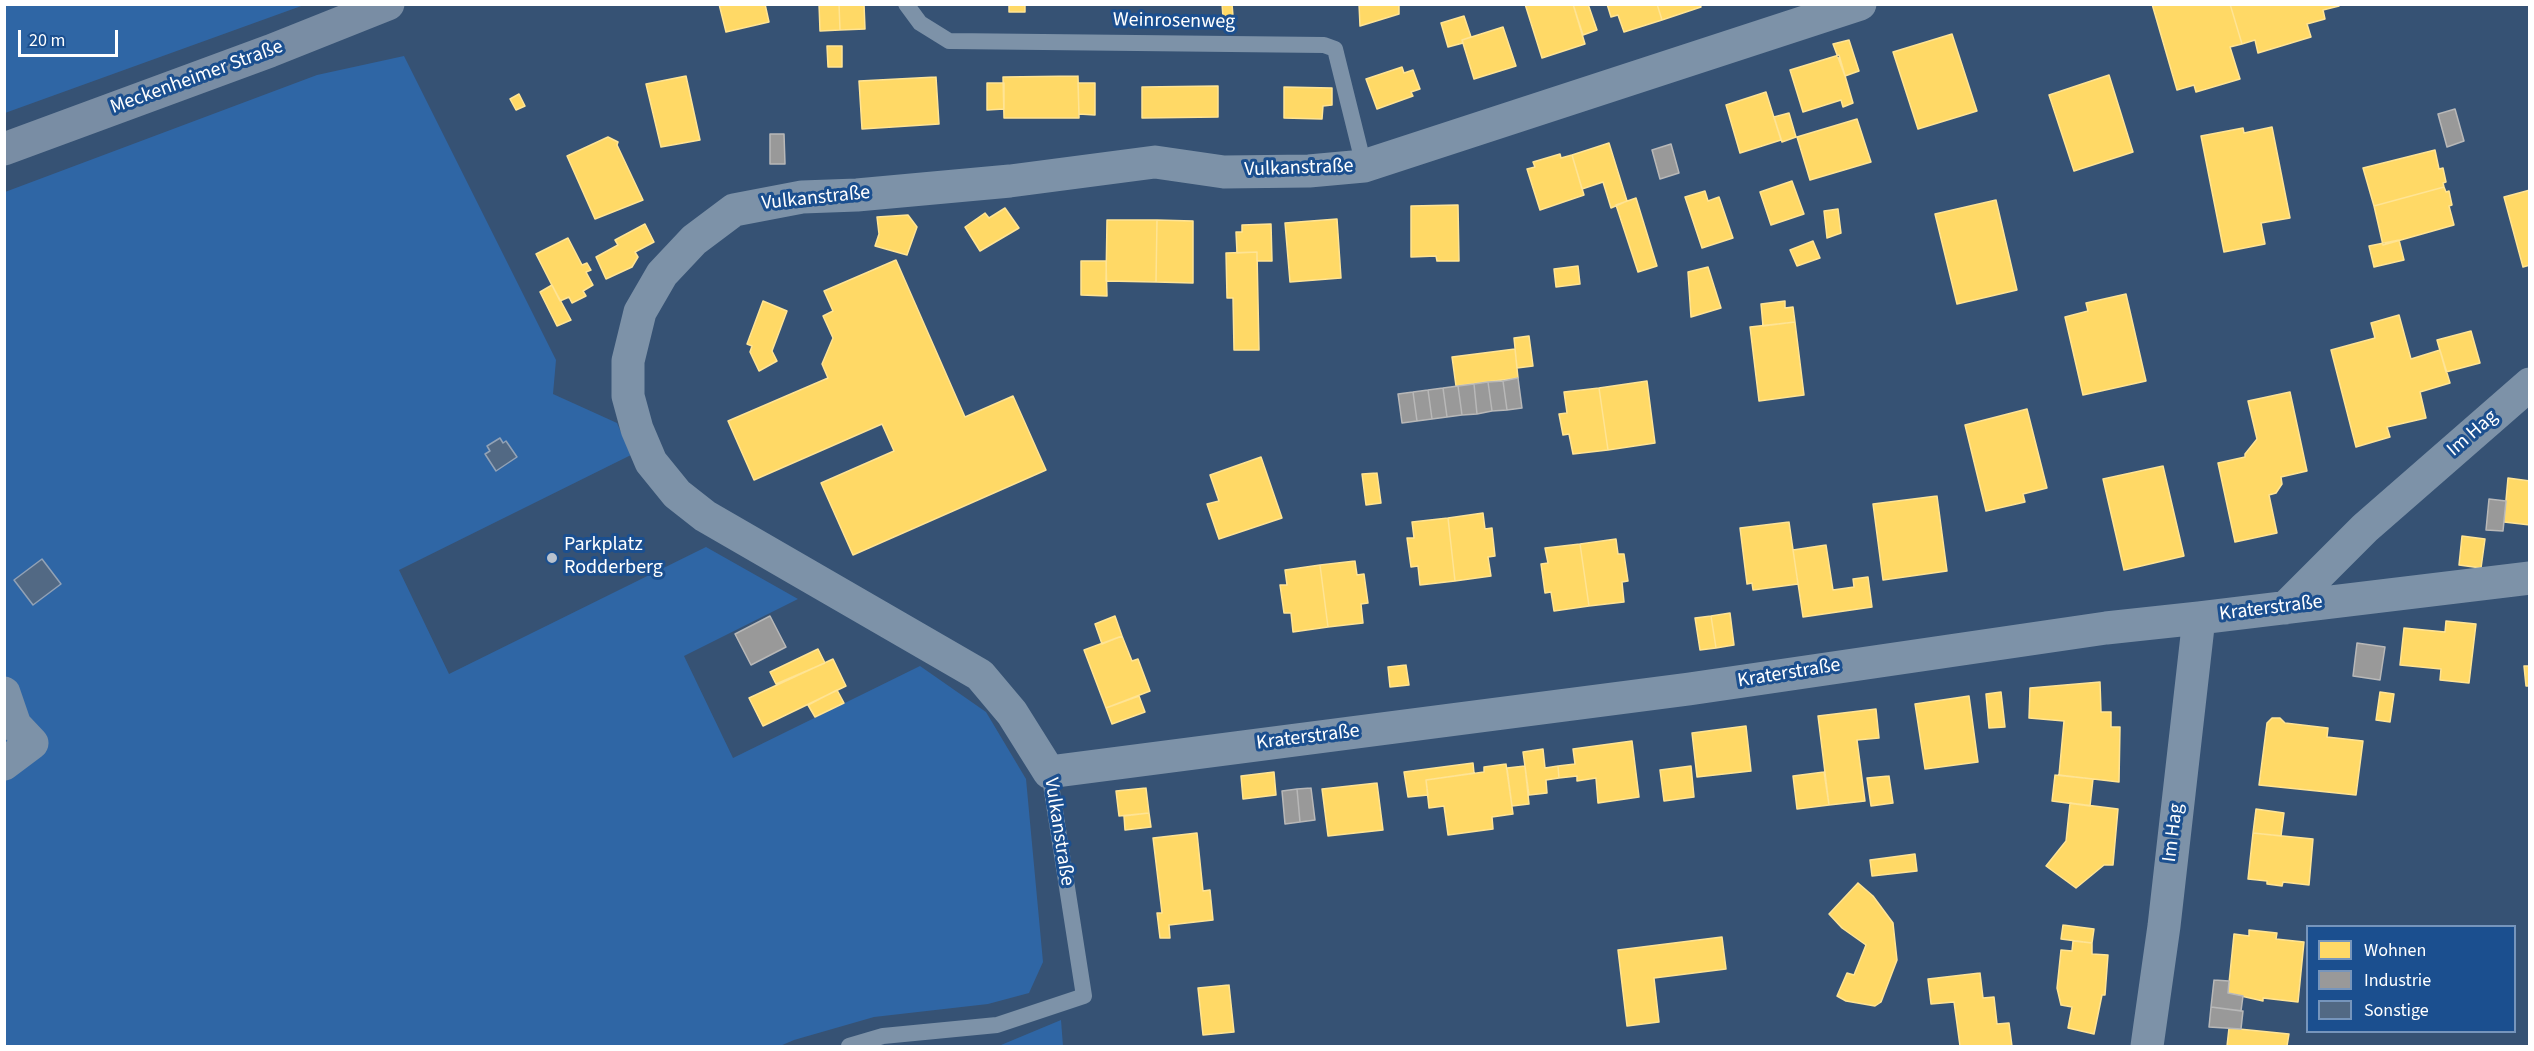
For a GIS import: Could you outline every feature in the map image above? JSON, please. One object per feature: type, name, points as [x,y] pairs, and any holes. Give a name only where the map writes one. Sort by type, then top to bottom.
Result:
[{"type":"main road","name":"Meckenheimer Straße","points":[[4,149],[241,62],[388,4]]},
{"type":"street","name":"Vulkanstraße","points":[[1049,772],[1012,713],[980,675],[705,516],[677,494],[651,462],[637,429],[628,396],[628,361],[640,312],[662,274],[694,240],[734,210],[802,197],[857,195],[1010,181],[1155,162],[1224,172],[1309,171],[1364,166],[1860,4]]},
{"type":"street","name":"Im Hag","points":[[2284,608],[2365,528],[2529,384]]},
{"type":"street","name":"Kraterstraße","points":[[1049,772],[1689,689],[2083,631],[2529,578]]},
{"type":"street","name":"Im Hag","points":[[2147,1047],[2164,926],[2199,618]]},
{"type":"street","points":[[4,693],[15,725],[32,743],[4,765]]},
{"type":"lane","name":"Weinrosenweg","points":[[906,4],[920,23],[949,41],[1324,45],[1335,49],[1364,166]]},
{"type":"lane","name":"Vulkanstraße","points":[[849,1047],[883,1036],[997,1025],[1084,996],[1049,772]]},
{"type":"shaded area","points":[[5,4],[304,4],[304,5],[5,113]]},
{"type":"shaded area","points":[[404,56],[556,360],[553,394],[617,423],[631,455],[399,570],[449,674],[706,547],[798,599],[684,656],[733,758],[920,666],[986,712],[1026,779],[1043,962],[1029,993],[988,1004],[874,1017],[780,1046],[5,1046],[5,192],[317,75]]},
{"type":"shaded area","points":[[1061,1020],[1063,1046],[985,1046],[1001,1045]]},
{"type":"building: Wohnen","points":[[719,4],[765,4],[769,22],[726,32]]},
{"type":"building: Wohnen","points":[[819,4],[839,4],[840,30],[820,31]]},
{"type":"building: Wohnen","points":[[839,4],[864,4],[865,29],[840,30]]},
{"type":"building: Wohnen","points":[[1009,4],[1025,4],[1025,12],[1009,12]]},
{"type":"building: Wohnen","points":[[1222,4],[1232,4],[1233,16],[1223,17]]},
{"type":"building: Wohnen","points":[[1359,4],[1399,4],[1399,14],[1360,26]]},
{"type":"building: Wohnen","points":[[1525,4],[1573,4],[1585,44],[1542,58]]},
{"type":"building: Wohnen","points":[[1573,4],[1588,4],[1597,30],[1583,35]]},
{"type":"building: Wohnen","points":[[1607,4],[1657,4],[1662,20],[1624,32],[1618,15],[1611,17]]},
{"type":"building: Wohnen","points":[[1657,4],[1700,4],[1701,7],[1662,20]]},
{"type":"building: Wohnen","points":[[2152,4],[2230,4],[2242,44],[2230,47],[2240,79],[2196,92],[2194,85],[2177,90]]},
{"type":"building: Wohnen","points":[[2230,4],[2339,4],[2339,6],[2323,10],[2325,19],[2307,24],[2311,37],[2258,53],[2255,40],[2242,44]]},
{"type":"building: Wohnen","points":[[1464,16],[1471,37],[1462,40],[1463,43],[1448,47],[1441,23]]},
{"type":"building: Wohnen","points":[[1503,27],[1516,66],[1474,79],[1462,40]]},
{"type":"building: Wohnen","points":[[1952,34],[1977,111],[1918,129],[1893,52]]},
{"type":"building: Wohnen","points":[[1849,40],[1859,71],[1845,76],[1833,44]]},
{"type":"building: Wohnen","points":[[827,46],[842,46],[842,67],[828,67]]},
{"type":"building: Wohnen","points":[[1839,55],[1853,103],[1843,107],[1841,100],[1803,112],[1790,70]]},
{"type":"building: Wohnen","points":[[1402,67],[1404,73],[1413,70],[1420,89],[1411,92],[1413,96],[1377,109],[1366,79]]},
{"type":"building: Wohnen","points":[[2109,75],[2133,152],[2074,171],[2049,95]]},
{"type":"building: Wohnen","points":[[686,76],[700,140],[661,147],[646,84]]},
{"type":"building: Wohnen","points":[[1078,76],[1079,118],[1004,118],[1003,77]]},
{"type":"building: Wohnen","points":[[936,77],[939,124],[862,129],[859,81]]},
{"type":"building: Wohnen","points":[[987,83],[1004,83],[1004,109],[987,110]]},
{"type":"building: Wohnen","points":[[1078,83],[1095,83],[1095,115],[1079,114]]},
{"type":"building: Wohnen","points":[[1218,86],[1218,117],[1142,118],[1142,87]]},
{"type":"building: Wohnen","points":[[1284,87],[1332,88],[1332,105],[1323,106],[1322,119],[1284,118]]},
{"type":"building: Wohnen","points":[[1766,92],[1781,140],[1740,153],[1726,105]]},
{"type":"building: Wohnen","points":[[519,94],[525,106],[516,110],[510,99]]},
{"type":"building: Wohnen","points":[[1789,113],[1796,137],[1782,142],[1774,117]]},
{"type":"building: Wohnen","points":[[1857,119],[1871,162],[1810,180],[1797,137]]},
{"type":"building: Wohnen","points":[[2272,127],[2290,218],[2261,223],[2265,244],[2224,252],[2201,136],[2243,128],[2244,133]]},
{"type":"building: Wohnen","points":[[608,137],[618,142],[617,145],[643,200],[595,219],[567,156]]},
{"type":"building: Wohnen","points":[[1609,143],[1627,201],[1611,208],[1603,182],[1582,189],[1572,155]]},
{"type":"building: Wohnen","points":[[2435,150],[2439,169],[2443,168],[2446,182],[2443,183],[2444,187],[2374,206],[2363,168]]},
{"type":"building: Wohnen","points":[[1560,154],[1561,158],[1572,155],[1584,195],[1540,210],[1527,169],[1535,167],[1533,162]]},
{"type":"building: Wohnen","points":[[1792,181],[1804,214],[1771,225],[1760,192]]},
{"type":"building: Wohnen","points":[[2444,187],[2446,192],[2449,191],[2452,205],[2449,206],[2454,225],[2383,245],[2374,206]]},
{"type":"building: Wohnen","points":[[2530,190],[2530,265],[2523,267],[2504,197]]},
{"type":"building: Wohnen","points":[[1705,191],[1708,201],[1719,197],[1733,238],[1702,248],[1685,197]]},
{"type":"building: Wohnen","points":[[1636,198],[1657,266],[1638,272],[1616,205]]},
{"type":"building: Wohnen","points":[[1996,200],[2017,290],[1957,304],[1935,214]]},
{"type":"building: Wohnen","points":[[1458,205],[1459,261],[1437,261],[1436,256],[1411,257],[1411,206]]},
{"type":"building: Wohnen","points":[[1005,208],[1019,228],[980,251],[965,227],[985,213],[989,218]]},
{"type":"building: Wohnen","points":[[1838,209],[1841,233],[1827,238],[1824,211]]},
{"type":"building: Wohnen","points":[[908,215],[917,227],[907,255],[875,246],[879,234],[877,217]]},
{"type":"building: Wohnen","points":[[1337,219],[1341,278],[1290,282],[1285,223]]},
{"type":"building: Wohnen","points":[[1107,220],[1157,220],[1156,282],[1106,281]]},
{"type":"building: Wohnen","points":[[1157,220],[1193,221],[1193,283],[1156,282]]},
{"type":"building: Wohnen","points":[[645,224],[654,242],[635,252],[638,257],[632,267],[606,279],[596,257],[618,245],[615,240]]},
{"type":"building: Wohnen","points":[[1271,224],[1272,261],[1257,261],[1257,252],[1237,253],[1236,232],[1242,232],[1242,225]]},
{"type":"building: Wohnen","points":[[568,238],[582,265],[587,263],[591,270],[586,272],[593,285],[583,291],[586,296],[572,303],[569,297],[560,301],[536,254]]},
{"type":"building: Wohnen","points":[[2399,240],[2404,260],[2374,267],[2369,246]]},
{"type":"building: Wohnen","points":[[1813,241],[1820,258],[1797,266],[1790,250]]},
{"type":"building: Wohnen","points":[[1257,252],[1259,350],[1234,350],[1233,298],[1227,298],[1226,253]]},
{"type":"building: Wohnen","points":[[896,260],[965,417],[1013,396],[1046,470],[853,555],[821,483],[894,451],[882,424],[754,480],[728,421],[828,378],[822,364],[833,338],[823,316],[833,311],[824,291]]},
{"type":"building: Wohnen","points":[[1081,261],[1106,261],[1107,296],[1081,295]]},
{"type":"building: Wohnen","points":[[1578,266],[1580,284],[1556,287],[1554,269]]},
{"type":"building: Wohnen","points":[[1708,267],[1721,308],[1691,317],[1688,272]]},
{"type":"building: Wohnen","points":[[552,285],[571,320],[557,326],[540,292]]},
{"type":"building: Wohnen","points":[[2126,294],[2146,381],[2083,395],[2065,317],[2088,311],[2086,303]]},
{"type":"building: Wohnen","points":[[763,301],[787,311],[772,351],[777,361],[759,371],[750,352],[752,346],[747,344]]},
{"type":"building: Wohnen","points":[[1785,301],[1785,308],[1793,307],[1795,322],[1763,326],[1761,304]]},
{"type":"building: Wohnen","points":[[2399,315],[2411,359],[2440,350],[2450,383],[2420,392],[2426,418],[2387,427],[2390,437],[2356,447],[2331,350],[2375,338],[2371,323]]},
{"type":"building: Wohnen","points":[[1795,322],[1804,395],[1759,401],[1750,327]]},
{"type":"building: Wohnen","points":[[2471,331],[2480,363],[2446,372],[2437,340]]},
{"type":"building: Wohnen","points":[[1529,336],[1533,366],[1517,368],[1514,338]]},
{"type":"building: Wohnen","points":[[1515,349],[1518,378],[1456,386],[1452,357]]},
{"type":"building: Wohnen","points":[[1647,381],[1655,443],[1608,450],[1599,388]]},
{"type":"building: Wohnen","points":[[1599,388],[1608,450],[1573,454],[1569,434],[1563,435],[1559,414],[1567,413],[1564,392]]},
{"type":"building: Wohnen","points":[[2290,392],[2307,471],[2281,477],[2282,484],[2276,493],[2269,495],[2277,533],[2235,542],[2218,463],[2245,457],[2257,439],[2248,401]]},
{"type":"building: Wohnen","points":[[2027,409],[2047,488],[2023,494],[2025,502],[1986,511],[1965,425]]},
{"type":"building: Wohnen","points":[[1261,457],[1282,518],[1219,539],[1207,504],[1219,501],[1210,475]]},
{"type":"building: Wohnen","points":[[2163,466],[2184,556],[2124,570],[2103,479]]},
{"type":"building: Wohnen","points":[[1377,473],[1381,503],[1366,505],[1362,474]]},
{"type":"building: Wohnen","points":[[2508,478],[2530,481],[2530,525],[2504,522]]},
{"type":"building: Wohnen","points":[[1937,496],[1947,571],[1883,580],[1873,504]]},
{"type":"building: Wohnen","points":[[1483,513],[1485,529],[1492,528],[1495,556],[1488,557],[1491,576],[1455,581],[1448,518]]},
{"type":"building: Wohnen","points":[[1448,518],[1455,581],[1420,585],[1418,566],[1411,567],[1407,538],[1414,538],[1412,522]]},
{"type":"building: Wohnen","points":[[1789,522],[1798,584],[1753,590],[1752,583],[1747,584],[1740,528]]},
{"type":"building: Wohnen","points":[[2462,536],[2485,539],[2481,568],[2459,565]]},
{"type":"building: Wohnen","points":[[1616,539],[1618,554],[1624,554],[1628,581],[1622,582],[1624,602],[1589,606],[1580,544]]},
{"type":"building: Wohnen","points":[[1580,544],[1589,606],[1554,611],[1551,592],[1545,593],[1541,564],[1548,563],[1545,548]]},
{"type":"building: Wohnen","points":[[1826,545],[1833,590],[1854,587],[1853,579],[1868,577],[1872,607],[1803,617],[1793,550]]},
{"type":"building: Wohnen","points":[[1355,561],[1357,575],[1364,574],[1368,603],[1361,604],[1363,623],[1328,627],[1320,565]]},
{"type":"building: Wohnen","points":[[1320,565],[1328,627],[1293,632],[1291,613],[1284,613],[1280,585],[1287,585],[1285,570]]},
{"type":"building: Wohnen","points":[[1730,613],[1734,645],[1716,648],[1711,616]]},
{"type":"building: Wohnen","points":[[1115,616],[1122,636],[1102,644],[1095,624]]},
{"type":"building: Wohnen","points":[[1711,616],[1716,648],[1700,650],[1695,618]]},
{"type":"building: Wohnen","points":[[2446,621],[2476,624],[2469,683],[2440,680],[2441,669],[2400,665],[2404,628],[2445,632]]},
{"type":"building: Wohnen","points":[[1122,636],[1132,661],[1138,659],[1150,691],[1106,708],[1084,650]]},
{"type":"building: Wohnen","points":[[818,649],[825,663],[776,684],[770,672]]},
{"type":"building: Wohnen","points":[[833,659],[846,686],[763,726],[749,698]]},
{"type":"building: Wohnen","points":[[1406,665],[1409,685],[1390,687],[1388,667]]},
{"type":"building: Wohnen","points":[[2524,666],[2530,666],[2530,686],[2526,686]]},
{"type":"building: Wohnen","points":[[2100,682],[2101,712],[2111,712],[2111,727],[2120,727],[2119,782],[2059,775],[2064,721],[2029,718],[2030,688]]},
{"type":"building: Wohnen","points":[[837,690],[844,703],[815,717],[808,705]]},
{"type":"building: Wohnen","points":[[2001,692],[2005,727],[1989,728],[1986,694]]},
{"type":"building: Wohnen","points":[[2380,692],[2394,694],[2390,722],[2376,720]]},
{"type":"building: Wohnen","points":[[1139,696],[1145,712],[1112,724],[1106,708]]},
{"type":"building: Wohnen","points":[[1969,696],[1978,762],[1925,769],[1915,704]]},
{"type":"building: Wohnen","points":[[1876,709],[1879,738],[1857,740],[1865,801],[1829,805],[1818,716]]},
{"type":"building: Wohnen","points":[[2272,718],[2280,718],[2285,723],[2328,728],[2327,737],[2363,741],[2356,795],[2259,785],[2267,723]]},
{"type":"building: Wohnen","points":[[1746,726],[1751,771],[1697,777],[1692,733]]},
{"type":"building: Wohnen","points":[[1632,741],[1639,797],[1598,803],[1596,778],[1577,781],[1577,776],[1559,778],[1558,766],[1575,764],[1573,749]]},
{"type":"building: Wohnen","points":[[1543,749],[1545,768],[1558,766],[1559,778],[1546,780],[1547,793],[1529,795],[1523,752]]},
{"type":"building: Wohnen","points":[[1473,763],[1474,773],[1426,780],[1428,795],[1408,797],[1404,772]]},
{"type":"building: Wohnen","points":[[1506,764],[1513,814],[1492,817],[1493,829],[1448,835],[1444,806],[1429,808],[1426,780],[1484,772],[1484,767]]},
{"type":"building: Wohnen","points":[[1525,766],[1529,804],[1512,806],[1507,768]]},
{"type":"building: Wohnen","points":[[1691,766],[1694,797],[1664,801],[1660,770]]},
{"type":"building: Wohnen","points":[[1274,772],[1276,795],[1243,799],[1241,776]]},
{"type":"building: Wohnen","points":[[1824,772],[1829,805],[1797,809],[1793,776]]},
{"type":"building: Wohnen","points":[[2055,775],[2093,779],[2090,806],[2052,801]]},
{"type":"building: Wohnen","points":[[1889,776],[1893,803],[1871,806],[1867,778]]},
{"type":"building: Wohnen","points":[[1377,783],[1383,830],[1328,836],[1322,789]]},
{"type":"building: Wohnen","points":[[1146,788],[1149,813],[1119,816],[1116,791]]},
{"type":"building: Wohnen","points":[[2070,803],[2118,809],[2113,865],[2104,865],[2076,888],[2046,866],[2066,841]]},
{"type":"building: Wohnen","points":[[2256,809],[2284,813],[2281,836],[2253,833]]},
{"type":"building: Wohnen","points":[[1149,813],[1151,827],[1125,830],[1124,816]]},
{"type":"building: Wohnen","points":[[1197,833],[1203,891],[1210,890],[1213,920],[1169,925],[1170,938],[1160,938],[1157,913],[1162,913],[1153,838]]},
{"type":"building: Wohnen","points":[[2253,833],[2313,839],[2309,885],[2283,882],[2282,886],[2267,884],[2267,881],[2248,879]]},
{"type":"building: Wohnen","points":[[1915,854],[1917,871],[1872,876],[1870,860]]},
{"type":"building: Wohnen","points":[[1858,883],[1873,896],[1893,923],[1897,960],[1881,1002],[1875,1006],[1846,1001],[1837,996],[1847,973],[1854,975],[1866,945],[1842,928],[1829,914]]},
{"type":"building: Wohnen","points":[[2063,925],[2094,929],[2092,943],[2061,939]]},
{"type":"building: Wohnen","points":[[2249,930],[2277,933],[2276,939],[2304,942],[2298,1002],[2263,998],[2263,1001],[2228,993],[2234,934],[2249,936]]},
{"type":"building: Wohnen","points":[[1722,937],[1726,969],[1654,978],[1659,1022],[1627,1026],[1618,950]]},
{"type":"building: Wohnen","points":[[2073,941],[2092,943],[2092,954],[2108,955],[2105,995],[2102,995],[2094,1034],[2068,1028],[2072,1007],[2061,1005],[2057,988],[2061,950],[2072,951]]},
{"type":"building: Wohnen","points":[[1980,973],[1983,998],[1994,997],[1997,1024],[2009,1023],[2012,1046],[1960,1046],[1954,1002],[1931,1004],[1928,979]]},
{"type":"building: Wohnen","points":[[1229,985],[1234,1032],[1203,1035],[1198,988]]},
{"type":"building: Wohnen","points":[[2229,1028],[2289,1034],[2287,1046],[2227,1046]]},
{"type":"building: Industrie","points":[[2455,109],[2464,141],[2447,147],[2438,114]]},
{"type":"building: Industrie","points":[[770,134],[784,134],[785,164],[770,164]]},
{"type":"building: Industrie","points":[[1671,144],[1679,173],[1660,179],[1652,150]]},
{"type":"building: Industrie","points":[[1518,378],[1522,408],[1507,410],[1503,381]]},
{"type":"building: Industrie","points":[[1503,381],[1507,410],[1492,411],[1488,382]]},
{"type":"building: Industrie","points":[[1488,382],[1492,411],[1477,414],[1474,384]]},
{"type":"building: Industrie","points":[[1474,384],[1477,414],[1462,415],[1458,386]]},
{"type":"building: Industrie","points":[[1458,386],[1462,415],[1447,417],[1443,388]]},
{"type":"building: Industrie","points":[[1443,388],[1447,417],[1432,419],[1428,390]]},
{"type":"building: Industrie","points":[[1428,390],[1432,419],[1417,421],[1413,392]]},
{"type":"building: Industrie","points":[[1413,392],[1417,421],[1402,423],[1398,394]]},
{"type":"building: Industrie","points":[[2489,499],[2506,501],[2503,531],[2486,530]]},
{"type":"building: Industrie","points":[[770,616],[786,647],[751,665],[735,634]]},
{"type":"building: Industrie","points":[[2357,643],[2385,647],[2380,680],[2353,676]]},
{"type":"building: Industrie","points":[[1311,788],[1315,820],[1300,822],[1297,789]]},
{"type":"building: Industrie","points":[[1297,789],[1300,822],[1285,824],[1282,791]]},
{"type":"building: Industrie","points":[[2214,980],[2229,981],[2228,993],[2243,996],[2241,1011],[2211,1007]]},
{"type":"building: Industrie","points":[[2211,1007],[2243,1011],[2241,1029],[2209,1027]]},
{"type":"building: Sonstige","points":[[500,438],[503,443],[506,441],[517,457],[496,471],[485,454],[490,451],[487,446]]},
{"type":"building: Sonstige","points":[[42,559],[61,584],[33,605],[14,580]]},
{"type":"place","name":"Parkplatz Rodderberg","points":[[552,558]]}]
